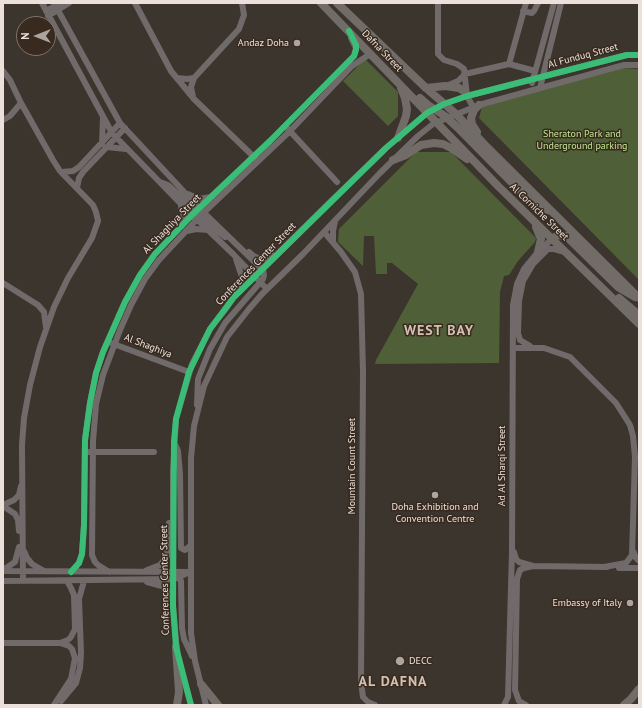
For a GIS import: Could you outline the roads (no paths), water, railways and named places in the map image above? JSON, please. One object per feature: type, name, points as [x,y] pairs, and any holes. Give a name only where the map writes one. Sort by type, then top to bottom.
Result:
[{"type":"main road","name":"Dafna Street","points":[[321,3],[398,82],[431,111]]},
{"type":"main road","name":"Dafna Street","points":[[337,3],[444,104]]},
{"type":"main road","points":[[349,31],[357,34],[425,103],[431,111],[447,118],[529,200],[544,209],[552,211]]},
{"type":"main road","points":[[398,82],[406,98],[407,109],[404,123],[398,138]]},
{"type":"main road","points":[[426,88],[446,86],[460,88],[467,96]]},
{"type":"main road","name":"Al Corniche Street","points":[[444,104],[456,114],[639,299]]},
{"type":"main road","points":[[476,106],[472,121],[473,127],[482,138],[484,144]]},
{"type":"main road","name":"Al Corniche Street","points":[[431,111],[437,122],[475,163],[639,324]]},
{"type":"main road","points":[[393,160],[406,155],[421,145],[436,143],[451,148],[475,163]]},
{"type":"main road","points":[[528,215],[541,236],[541,243],[538,252]]},
{"type":"main road","points":[[552,239],[558,235],[566,236],[618,287],[627,294],[639,299]]},
{"type":"main road","points":[[601,287],[614,294],[639,315]]},
{"type":"main road","points":[[176,647],[179,692],[177,705]]},
{"type":"main road","points":[[201,684],[218,705]]},
{"type":"main road","points":[[624,705],[639,689]]},
{"type":"street","points":[[42,3],[103,118],[114,135],[180,203],[215,223],[263,270],[264,277],[261,282],[226,323],[210,349],[198,379],[196,396],[197,411]]},
{"type":"street","points":[[47,13],[57,6],[69,3]]},
{"type":"street","points":[[65,24],[65,13],[69,3]]},
{"type":"street","points":[[135,3],[171,71],[194,99],[256,159]]},
{"type":"street","points":[[194,99],[191,87],[194,78],[239,29],[244,15],[242,3]]},
{"type":"street","points":[[438,3],[438,54],[444,60],[457,64],[464,69],[467,96],[476,106]]},
{"type":"street","points":[[446,86],[455,82],[465,74],[509,64],[526,3]]},
{"type":"street","points":[[524,11],[532,13],[538,3]]},
{"type":"street","points":[[535,71],[554,3]]},
{"type":"street","points":[[540,88],[561,3]]},
{"type":"street","points":[[57,6],[65,24],[120,123],[185,193],[208,230],[267,289]]},
{"type":"street","name":"Al Shaghiya Street","points":[[256,159],[284,126],[354,56],[356,45],[349,31]]},
{"type":"street","name":"Al Shaghiya Street","points":[[71,572],[78,564],[82,554],[85,452],[96,372],[125,302],[140,275],[155,254],[182,226],[198,214],[256,159],[290,131],[352,66],[370,54]]},
{"type":"street","name":"Al Funduq Street","points":[[444,104],[467,96],[627,55],[639,55]]},
{"type":"street","name":"Al Funduq Street","points":[[509,64],[535,71],[530,90]]},
{"type":"street","name":"Al Funduq Street","points":[[456,114],[476,106],[530,90],[624,65],[639,65]]},
{"type":"street","points":[[3,70],[10,80],[52,160],[92,205],[98,217],[97,227],[92,238],[68,278],[54,307],[46,328],[30,384],[24,418],[22,445],[23,479],[21,581]]},
{"type":"street","points":[[177,78],[194,78]]},
{"type":"street","points":[[3,120],[10,116],[21,103]]},
{"type":"street","name":"Conferences Center Street","points":[[174,572],[173,489],[176,419],[189,372],[210,329],[234,297],[263,270],[327,205],[398,138],[431,111],[444,104]]},
{"type":"street","points":[[206,705],[195,661],[191,633],[190,572],[191,458],[197,411],[204,386],[226,337],[267,289],[295,263],[336,218],[418,136],[437,122],[456,114]]},
{"type":"street","points":[[77,188],[83,172],[104,145],[103,118]]},
{"type":"street","points":[[114,135],[120,123]]},
{"type":"street","points":[[284,126],[337,182]]},
{"type":"street","points":[[62,172],[79,168],[114,135],[125,128]]},
{"type":"street","points":[[104,145],[126,149]]},
{"type":"street","points":[[159,182],[166,183],[173,188],[198,214],[223,236],[230,238]]},
{"type":"street","points":[[185,193],[199,199],[215,198],[212,211],[215,223]]},
{"type":"street","points":[[180,203],[183,212],[182,226]]},
{"type":"street","name":"Al Shaghiya Street","points":[[109,572],[95,562],[92,555],[92,406],[131,305],[145,279],[159,260],[186,232],[198,214]]},
{"type":"street","points":[[334,243],[333,231],[336,218]]},
{"type":"street","points":[[186,232],[196,229],[208,230]]},
{"type":"street","name":"Mountain Count Street","points":[[324,232],[355,272],[361,294],[363,372],[361,682],[363,697],[368,702],[375,705]]},
{"type":"street","name":"Ad Al Sharqi Street","points":[[504,705],[508,697],[512,546],[513,305],[515,290],[524,269],[538,252],[552,239]]},
{"type":"street","points":[[242,249],[246,250],[255,257],[263,259],[282,250]]},
{"type":"street","points":[[534,347],[522,341],[518,333],[519,301],[523,281],[533,264],[548,249],[565,252]]},
{"type":"street","points":[[233,254],[240,268],[242,277],[234,297]]},
{"type":"street","points":[[3,283],[38,305],[44,312],[46,328]]},
{"type":"street","name":"Al Shaghiya","points":[[108,342],[189,372]]},
{"type":"street","points":[[513,348],[534,347],[550,349],[565,354],[616,402],[627,421],[633,436],[634,444],[633,551],[631,559],[626,563],[604,567]]},
{"type":"street","points":[[174,441],[178,451],[180,474],[181,548],[186,550],[190,546]]},
{"type":"street","points":[[85,452],[154,452]]},
{"type":"street","points":[[3,506],[16,498],[21,489],[23,479]]},
{"type":"street","points":[[143,572],[160,565],[167,556],[170,500],[173,489]]},
{"type":"street","points":[[3,506],[13,511],[17,517],[21,547],[25,555],[29,561],[45,571]]},
{"type":"street","points":[[512,546],[517,561],[533,566],[639,568]]},
{"type":"street","points":[[3,571],[14,562],[21,547]]},
{"type":"street","points":[[633,551],[639,561]]},
{"type":"street","points":[[526,705],[519,701],[515,690],[517,579],[520,570],[533,566]]},
{"type":"street","points":[[3,571],[190,572]]},
{"type":"street","points":[[174,572],[177,578],[181,581],[182,628],[184,639],[195,661]]},
{"type":"street","points":[[3,581],[142,580],[177,578],[190,572]]},
{"type":"street","name":"Conferences Center Street","points":[[177,578],[173,606],[176,647],[191,705]]},
{"type":"street","points":[[60,643],[68,640],[75,629],[74,595],[67,580]]},
{"type":"street","points":[[142,580],[162,586],[168,591],[172,599],[173,606]]},
{"type":"street","points":[[57,705],[76,683],[80,668],[81,653],[79,600],[84,581]]},
{"type":"street","points":[[3,643],[60,643],[69,646],[72,649],[75,658],[71,678],[54,705]]},
{"type":"place","name":"Andaz Doha","points":[[297,43]]},
{"type":"place","name":"Doha Exhibition and Convention Centre","points":[[435,495]]},
{"type":"place","name":"Embassy of Italy","points":[[630,603]]},
{"type":"place","name":"DECC","points":[[400,661]]},
{"type":"district","name":"WEST BAY","points":[[439,331]]},
{"type":"district","name":"AL DAFNA","points":[[393,682]]},
{"type":"park label","name":"Sheraton Park and Underground parking","points":[[582,140]]}]
